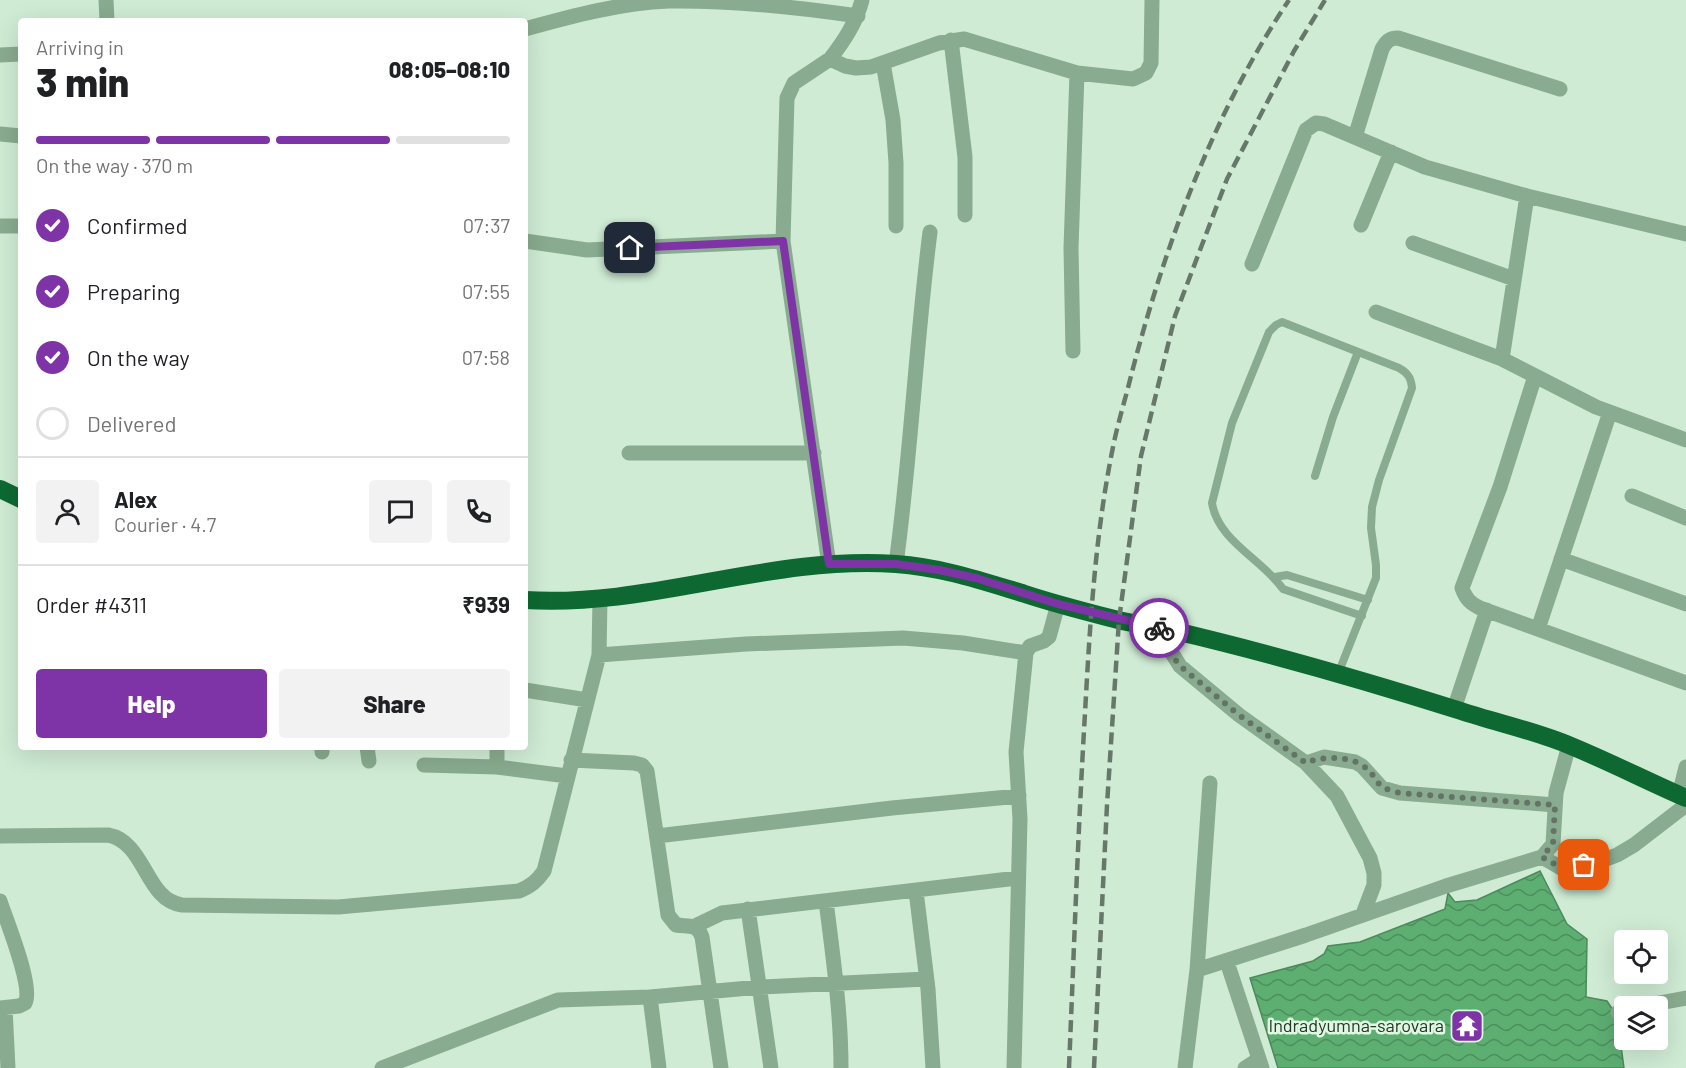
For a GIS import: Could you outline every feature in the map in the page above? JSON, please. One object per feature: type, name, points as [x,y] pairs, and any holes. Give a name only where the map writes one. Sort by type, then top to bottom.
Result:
[{"type":"highway","points":[[0,489],[18,498]]},
{"type":"highway","points":[[528,600],[600,599],[646,594],[720,579],[829,564],[896,564],[939,570],[976,578],[1058,604],[1119,620],[1170,630],[1338,674],[1454,709],[1569,745],[1684,800]]},
{"type":"street","points":[[106,0],[107,18]]},
{"type":"street","points":[[528,28],[582,13],[668,0],[769,3],[858,16]]},
{"type":"street","points":[[829,564],[783,241],[787,98],[794,83],[830,59],[858,16],[862,0]]},
{"type":"street","points":[[830,59],[845,66],[872,67],[951,40],[964,39],[1077,73],[1133,79],[1146,73],[1151,63],[1152,0]]},
{"type":"street","points":[[1355,137],[1382,49],[1386,41],[1393,38],[1560,89]]},
{"type":"street","points":[[951,40],[965,157],[965,215]]},
{"type":"street","points":[[0,54],[18,54]]},
{"type":"street","points":[[883,63],[893,120],[896,226]]},
{"type":"street","points":[[1073,351],[1071,248],[1077,73]]},
{"type":"street","points":[[1252,264],[1306,130],[1316,123],[1324,124],[1425,167],[1527,196],[1686,234]]},
{"type":"street","points":[[0,134],[18,136]]},
{"type":"street","points":[[1361,225],[1391,152]]},
{"type":"street","points":[[1502,359],[1527,196]]},
{"type":"street","points":[[0,226],[18,226]]},
{"type":"street","points":[[896,564],[930,232]]},
{"type":"street","points":[[528,241],[587,250],[783,241]]},
{"type":"street","points":[[1413,243],[1514,279]]},
{"type":"street","points":[[1376,312],[1502,359],[1610,412],[1686,440]]},
{"type":"street","points":[[1534,376],[1500,487],[1462,588],[1465,597],[1470,603],[1487,610],[1686,683]]},
{"type":"street","points":[[1538,629],[1610,412]]},
{"type":"street","points":[[629,453],[814,453]]},
{"type":"street","points":[[1632,496],[1686,518]]},
{"type":"street","points":[[1561,559],[1686,604]]},
{"type":"street","points":[[0,836],[118,837],[132,849],[163,896],[171,904],[339,907],[519,891],[538,880],[544,871],[599,655],[600,599]]},
{"type":"street","points":[[1014,1068],[1020,819],[1016,752],[1026,653],[1030,646],[1049,637],[1058,604]]},
{"type":"street","points":[[1454,709],[1487,610]]},
{"type":"street","points":[[1170,630],[1170,650],[1180,666],[1239,715],[1306,763],[1337,796],[1370,858],[1374,873],[1374,885],[1364,914]]},
{"type":"street","points":[[599,655],[746,644],[903,638],[963,643],[1026,653]]},
{"type":"street","points":[[528,690],[587,700]]},
{"type":"street","points":[[1197,970],[1227,962],[1446,886],[1542,857],[1553,844],[1556,793],[1569,745]]},
{"type":"street","points":[[497,750],[497,767]]},
{"type":"street","points":[[1306,763],[1324,757],[1355,762],[1362,766],[1382,788],[1400,793],[1555,805]]},
{"type":"street","points":[[571,760],[634,763],[642,765],[647,771],[669,915],[676,925],[695,927],[700,930],[721,1068]]},
{"type":"street","points":[[424,765],[497,767],[567,776]]},
{"type":"street","points":[[1542,857],[1561,868],[1570,868],[1598,862],[1634,845],[1684,800],[1686,767]]},
{"type":"street","points":[[1185,1068],[1197,970],[1210,783]]},
{"type":"street","points":[[657,836],[892,808],[1018,796]]},
{"type":"street","points":[[695,927],[722,913],[748,909],[1018,878]]},
{"type":"street","points":[[916,891],[927,978],[933,1068]]},
{"type":"street","points":[[0,901],[23,970],[27,994],[25,1003],[20,1006],[2,1008],[8,1068]]},
{"type":"street","points":[[826,901],[836,983],[841,1068]]},
{"type":"street","points":[[748,909],[771,1068]]},
{"type":"street","points":[[1227,962],[1260,1063],[1245,1068]]},
{"type":"street","points":[[382,1068],[558,1000],[650,997],[760,987],[927,978]]},
{"type":"street","points":[[650,997],[660,1068]]},
{"type":"street","points":[[1668,1001],[1686,998]]},
{"type":"lane","points":[[1338,674],[1362,616],[1376,578],[1371,528],[1372,507],[1379,480],[1412,388],[1411,380],[1407,372],[1282,322],[1276,324],[1269,332],[1232,423],[1212,503],[1214,515],[1222,530],[1275,578],[1283,589],[1362,616]]},
{"type":"lane","points":[[1315,476],[1358,352]]},
{"type":"lane","points":[[1275,578],[1287,575],[1368,600]]},
{"type":"water","points":[[1540,871],[1567,924],[1587,939],[1586,997],[1607,1001],[1614,1012],[1614,1050],[1622,1050],[1624,1068],[1278,1068],[1250,978],[1313,961],[1324,954],[1328,946],[1360,942],[1445,909],[1448,893],[1455,902],[1477,900]]},
{"type":"railway","points":[[1069,1068],[1080,802],[1091,613],[1102,513],[1113,447],[1145,323],[1195,179],[1238,87],[1289,0]]},
{"type":"railway","points":[[1094,1068],[1119,620],[1141,456],[1175,316],[1227,179],[1294,51],[1325,0]]},
{"type":"way so far","points":[[1159,628],[1170,630],[1170,650],[1180,666],[1239,715],[1306,763],[1324,757],[1355,762],[1367,770],[1382,788],[1400,793],[1555,805],[1553,844],[1542,857],[1561,868],[1584,865]]},
{"type":"place","name":"Indradyumna-sarovara","points":[[1467,1026]]},
{"type":"route","points":[[630,248],[783,241],[829,564],[896,564],[939,570],[976,578],[1058,604],[1159,628]]}]
